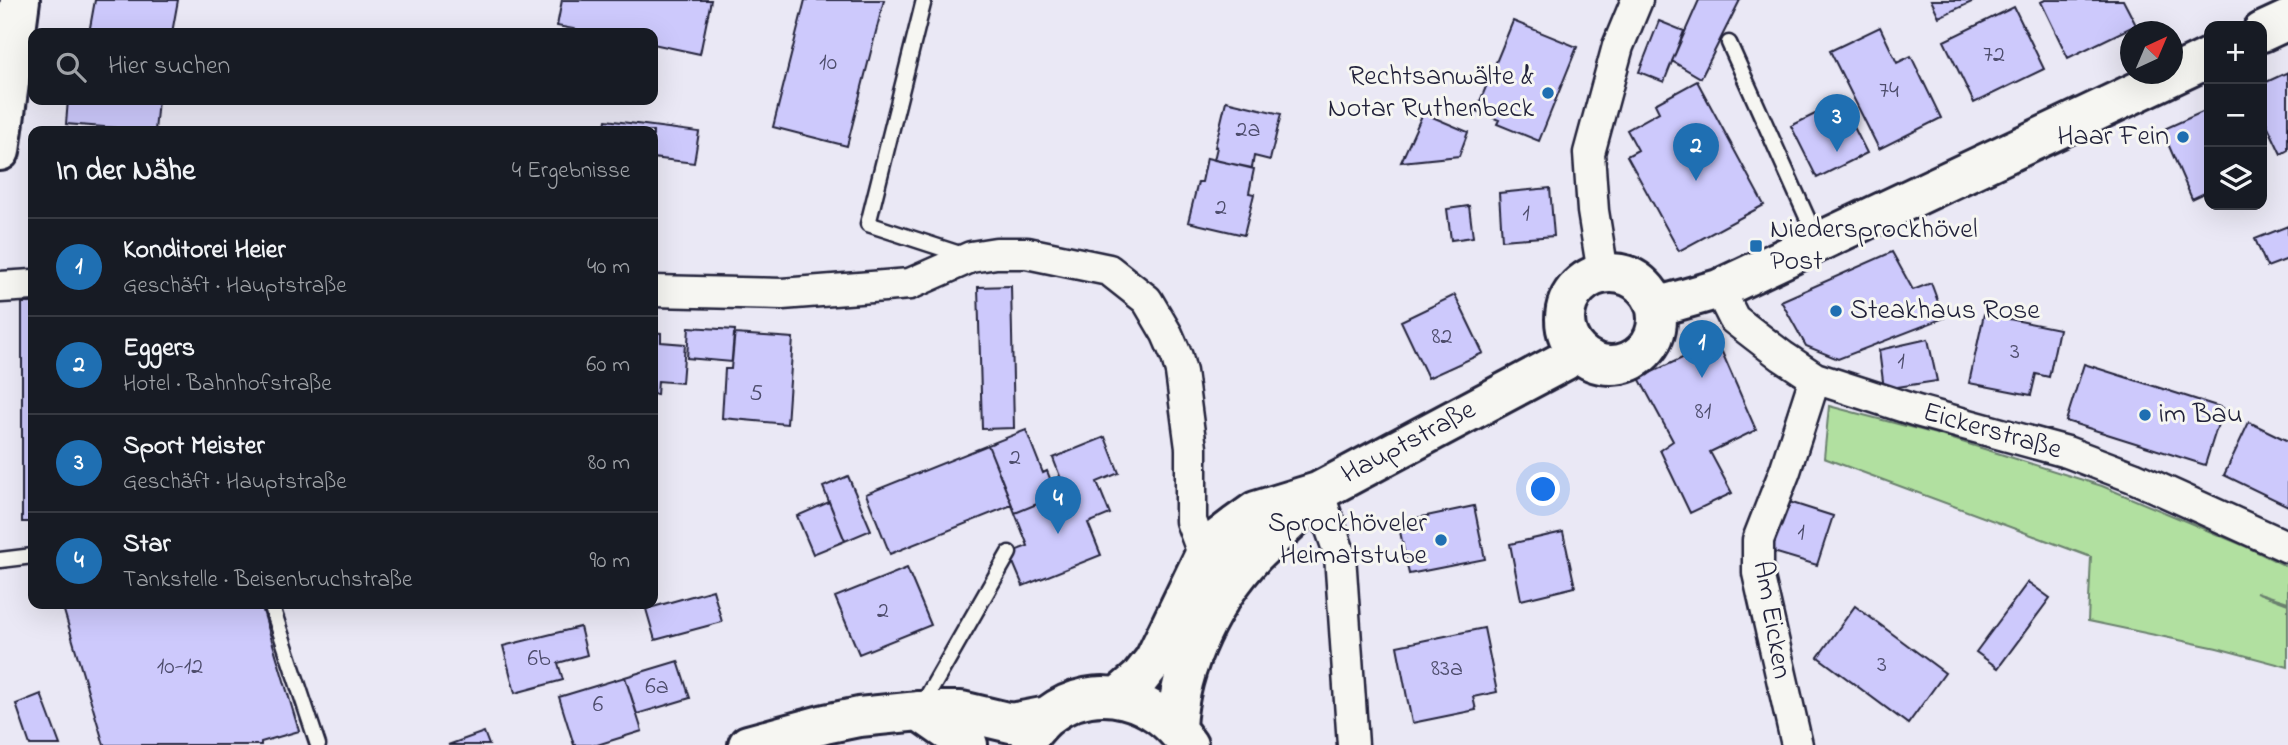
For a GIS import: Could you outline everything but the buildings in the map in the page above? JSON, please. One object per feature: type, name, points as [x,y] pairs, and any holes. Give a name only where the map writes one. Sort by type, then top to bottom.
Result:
[{"type":"main road","points":[[0,151],[11,17]]},
{"type":"main road","points":[[2267,30],[2288,20]]},
{"type":"main road","points":[[1656,307],[1719,289],[2204,60]]},
{"type":"main road","points":[[1603,273],[1626,275],[1636,280],[1652,297],[1656,307],[1655,334],[1639,356],[1627,362],[1600,364],[1588,359],[1577,351],[1566,331],[1569,299],[1583,282],[1603,273]]},
{"type":"main road","name":"Hauptstraße","points":[[1318,492],[1564,361],[1577,351]]},
{"type":"main road","points":[[1118,697],[1139,679],[1154,660],[1204,556],[1218,539],[1256,511],[1318,492]]},
{"type":"main road","points":[[1182,736],[1177,703],[1194,649],[1212,615],[1233,582],[1255,555],[1298,515],[1318,492]]},
{"type":"main road","points":[[1023,745],[1048,716],[1064,706],[1090,698],[1118,697],[1140,703],[1160,713],[1182,736]]},
{"type":"main road","points":[[748,745],[836,721],[919,711],[961,711],[1012,723],[1048,716]]},
{"type":"main road","points":[[919,711],[968,745]]},
{"type":"street","points":[[1603,273],[1593,211],[1590,153],[1618,46],[1637,0]]},
{"type":"street","points":[[658,291],[782,294],[910,284],[971,257],[996,253],[1027,253],[1109,270],[1147,300],[1167,334],[1181,372],[1191,448],[1191,521],[1204,556],[1233,582]]},
{"type":"street","points":[[0,287],[28,285]]},
{"type":"street","name":"Eickerstraße","points":[[1719,289],[1734,319],[1815,378],[1917,411],[2067,452],[2133,477],[2288,547]]},
{"type":"street","name":"Am Eicken","points":[[1797,745],[1758,573],[1758,540],[1785,471],[1815,378]]},
{"type":"street","name":"Hauptstraße","points":[[1318,492],[1340,555],[1353,745]]},
{"type":"lane","points":[[924,0],[868,224],[971,257]]},
{"type":"lane","points":[[1729,43],[1819,243]]},
{"type":"lane","points":[[919,711],[1009,554]]},
{"type":"lane","points":[[0,561],[28,557]]},
{"type":"lane","points":[[273,609],[318,745]]},
{"type":"green space","points":[[1829,406],[1940,435],[2102,486],[2288,567],[2288,602],[2256,592],[2288,604],[2288,667],[2217,648],[2088,621],[2091,557],[1824,458]]},
{"type":"place","name":"Rechtsanwälte & Notar Ruthenbeck","points":[[1548,93]]},
{"type":"place","name":"Haar Fein","points":[[2183,137]]},
{"type":"place","name":"Sport Meister","points":[[1837,152]]},
{"type":"place","name":"Eggers","points":[[1696,181]]},
{"type":"place","name":"Niedersprockhövel Post","points":[[1756,246]]},
{"type":"place","name":"Steakhaus Rose","points":[[1836,311]]},
{"type":"place","name":"Konditorei Heier","points":[[1702,378]]},
{"type":"place","name":"im Bau","points":[[2145,415]]},
{"type":"place","name":"Star","points":[[1058,534]]},
{"type":"place","name":"Sprockhöveler Heimatstube","points":[[1441,540]]}]
